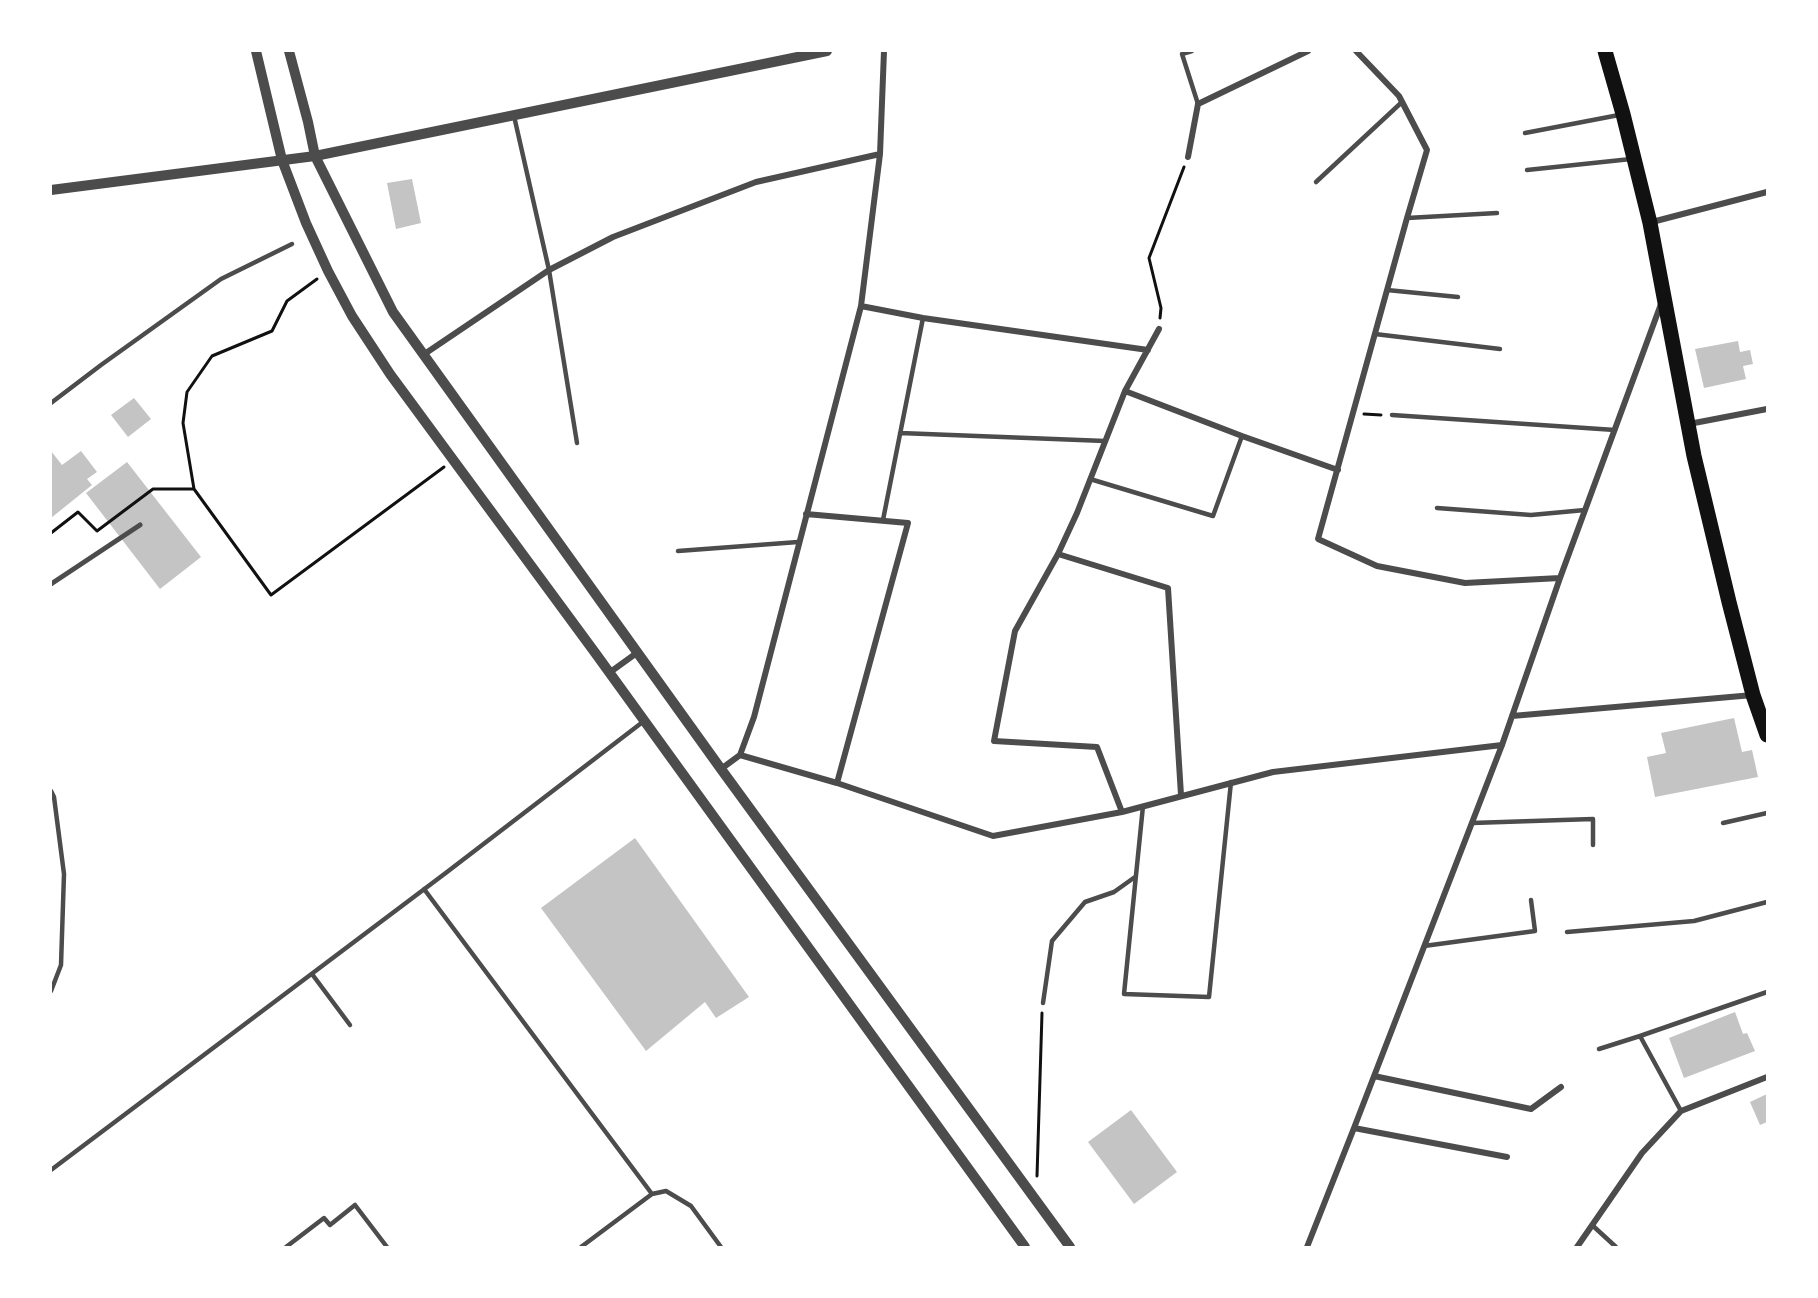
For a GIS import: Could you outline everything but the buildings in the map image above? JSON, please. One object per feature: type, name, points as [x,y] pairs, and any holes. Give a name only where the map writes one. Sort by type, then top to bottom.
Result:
[{"type":"main road","points":[[1605,51],[1650,223],[1688,424],[1729,602],[1753,695],[1767,735]]},
{"type":"street","points":[[256,51],[282,160],[306,223],[328,271],[358,326],[390,374],[1025,1247]]},
{"type":"street","points":[[289,51],[315,156],[393,312],[721,769],[1070,1247]]},
{"type":"street","points":[[51,190],[315,156],[826,51]]},
{"type":"street","points":[[721,769],[740,755],[754,717],[861,306],[880,154],[884,51]]},
{"type":"street","points":[[1188,157],[1198,104],[1308,51]]},
{"type":"street","points":[[1356,51],[1399,96],[1427,150],[1318,539],[1377,566],[1465,583],[1560,578]]},
{"type":"street","points":[[423,356],[549,270],[613,237],[756,182],[880,154]]},
{"type":"street","points":[[1650,223],[1767,192]]},
{"type":"street","points":[[1306,1247],[1502,745],[1560,578],[1664,296]]},
{"type":"street","points":[[861,306],[923,318],[1148,350]]},
{"type":"street","points":[[1122,812],[1097,747],[994,741],[1015,631],[1058,554],[1125,391],[1159,329]]},
{"type":"street","points":[[1125,391],[1338,470]]},
{"type":"street","points":[[1688,424],[1767,409]]},
{"type":"street","points":[[806,514],[908,523],[837,783]]},
{"type":"street","points":[[51,584],[140,525]]},
{"type":"street","points":[[1058,554],[1168,588],[1181,795]]},
{"type":"street","points":[[609,673],[638,652]]},
{"type":"street","points":[[1512,716],[1753,695]]},
{"type":"street","points":[[740,755],[837,783],[993,836],[1122,812],[1273,772],[1502,745]]},
{"type":"street","points":[[1374,1076],[1531,1109],[1561,1087]]},
{"type":"street","points":[[1577,1247],[1642,1153],[1681,1111],[1767,1077]]},
{"type":"street","points":[[1354,1128],[1507,1157]]},
{"type":"lane","points":[[1192,51],[1182,54],[1198,104]]},
{"type":"lane","points":[[1316,182],[1402,102]]},
{"type":"lane","points":[[1525,133],[1623,114]]},
{"type":"lane","points":[[514,115],[549,270],[578,443]]},
{"type":"lane","points":[[1527,171],[1635,159]]},
{"type":"lane","points":[[1407,218],[1497,213]]},
{"type":"lane","points":[[51,403],[221,279],[292,244]]},
{"type":"lane","points":[[1387,290],[1458,297]]},
{"type":"lane","points":[[883,520],[923,318]]},
{"type":"lane","points":[[1376,334],[1500,349]]},
{"type":"lane","points":[[1392,416],[1615,430]]},
{"type":"lane","points":[[900,433],[1104,441]]},
{"type":"lane","points":[[1090,479],[1213,516],[1242,436]]},
{"type":"lane","points":[[1437,508],[1531,515],[1585,510]]},
{"type":"lane","points":[[678,551],[798,542]]},
{"type":"lane","points":[[51,1170],[644,721]]},
{"type":"lane","points":[[1143,806],[1124,994],[1209,997],[1232,783]]},
{"type":"lane","points":[[51,791],[54,797],[64,874],[61,965],[51,991]]},
{"type":"lane","points":[[1723,823],[1767,813]]},
{"type":"lane","points":[[1472,823],[1593,819],[1593,845]]},
{"type":"lane","points":[[1043,1003],[1052,941],[1085,902],[1114,892],[1135,876]]},
{"type":"lane","points":[[424,889],[652,1194]]},
{"type":"lane","points":[[1424,946],[1535,931],[1531,900]]},
{"type":"lane","points":[[1568,932],[1694,921],[1767,902]]},
{"type":"lane","points":[[312,974],[350,1025]]},
{"type":"lane","points":[[1599,1049],[1767,992]]},
{"type":"lane","points":[[1640,1036],[1681,1111]]},
{"type":"lane","points":[[581,1247],[652,1194],[666,1191],[691,1206],[721,1247]]},
{"type":"lane","points":[[286,1247],[324,1218],[330,1225],[355,1205],[387,1247]]},
{"type":"lane","points":[[1592,1225],[1616,1247]]},
{"type":"path","points":[[1159,329],[1161,308],[1149,258],[1188,157]]},
{"type":"path","points":[[328,271],[287,302],[272,331],[212,356],[188,392],[183,423],[194,489],[271,595],[453,460]]},
{"type":"path","points":[[1353,414],[1392,416]]},
{"type":"path","points":[[51,533],[78,512],[97,531],[153,489],[194,489]]},
{"type":"path","points":[[1037,1176],[1043,1003]]}]
